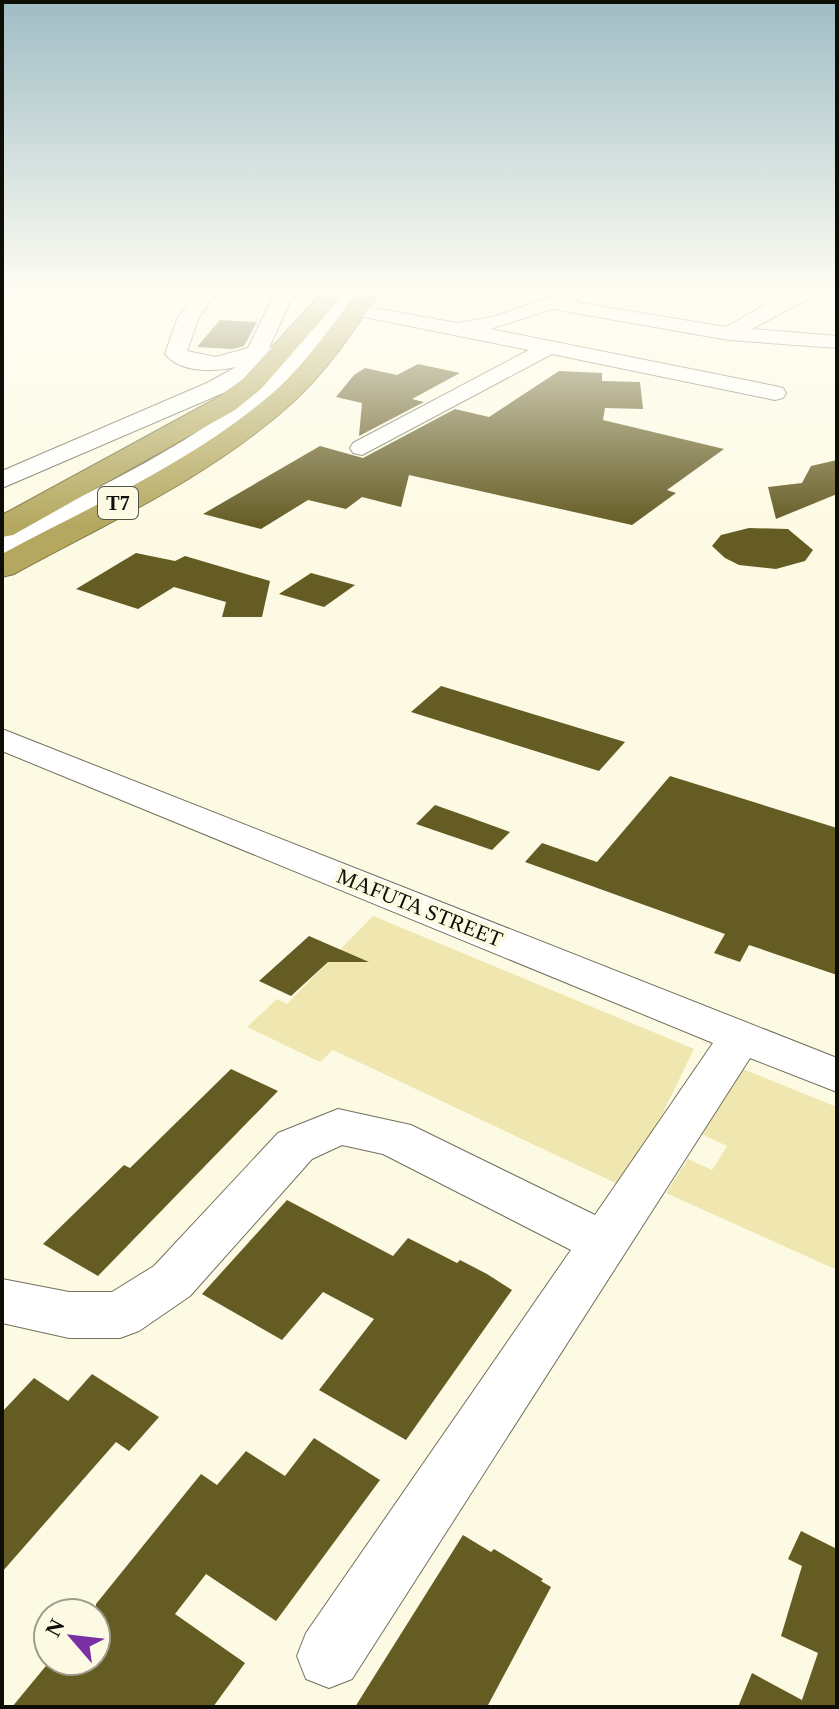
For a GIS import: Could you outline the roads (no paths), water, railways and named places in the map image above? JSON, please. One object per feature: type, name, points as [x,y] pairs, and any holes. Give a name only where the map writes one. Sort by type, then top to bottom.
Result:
[{"type":"highway","name":"T7","points":[[2,528],[226,404],[252,384],[267,367]]},
{"type":"highway","name":"T7","points":[[2,567],[232,437],[301,379],[308,367]]},
{"type":"lane","points":[[2,480],[215,388],[252,367]]},
{"type":"lane","points":[[2,547],[180,450],[239,412],[291,367]]},
{"type":"lane","points":[[362,448],[513,367]]},
{"type":"lane","points":[[647,367],[775,393]]},
{"type":"lane","name":"MAFUTA STREET","points":[[2,739],[837,1076]]},
{"type":"lane","points":[[329,1656],[741,1037]]},
{"type":"lane","points":[[2,1301],[69,1315],[120,1315],[172,1281],[295,1146],[338,1127],[394,1138],[604,1243]]}]
